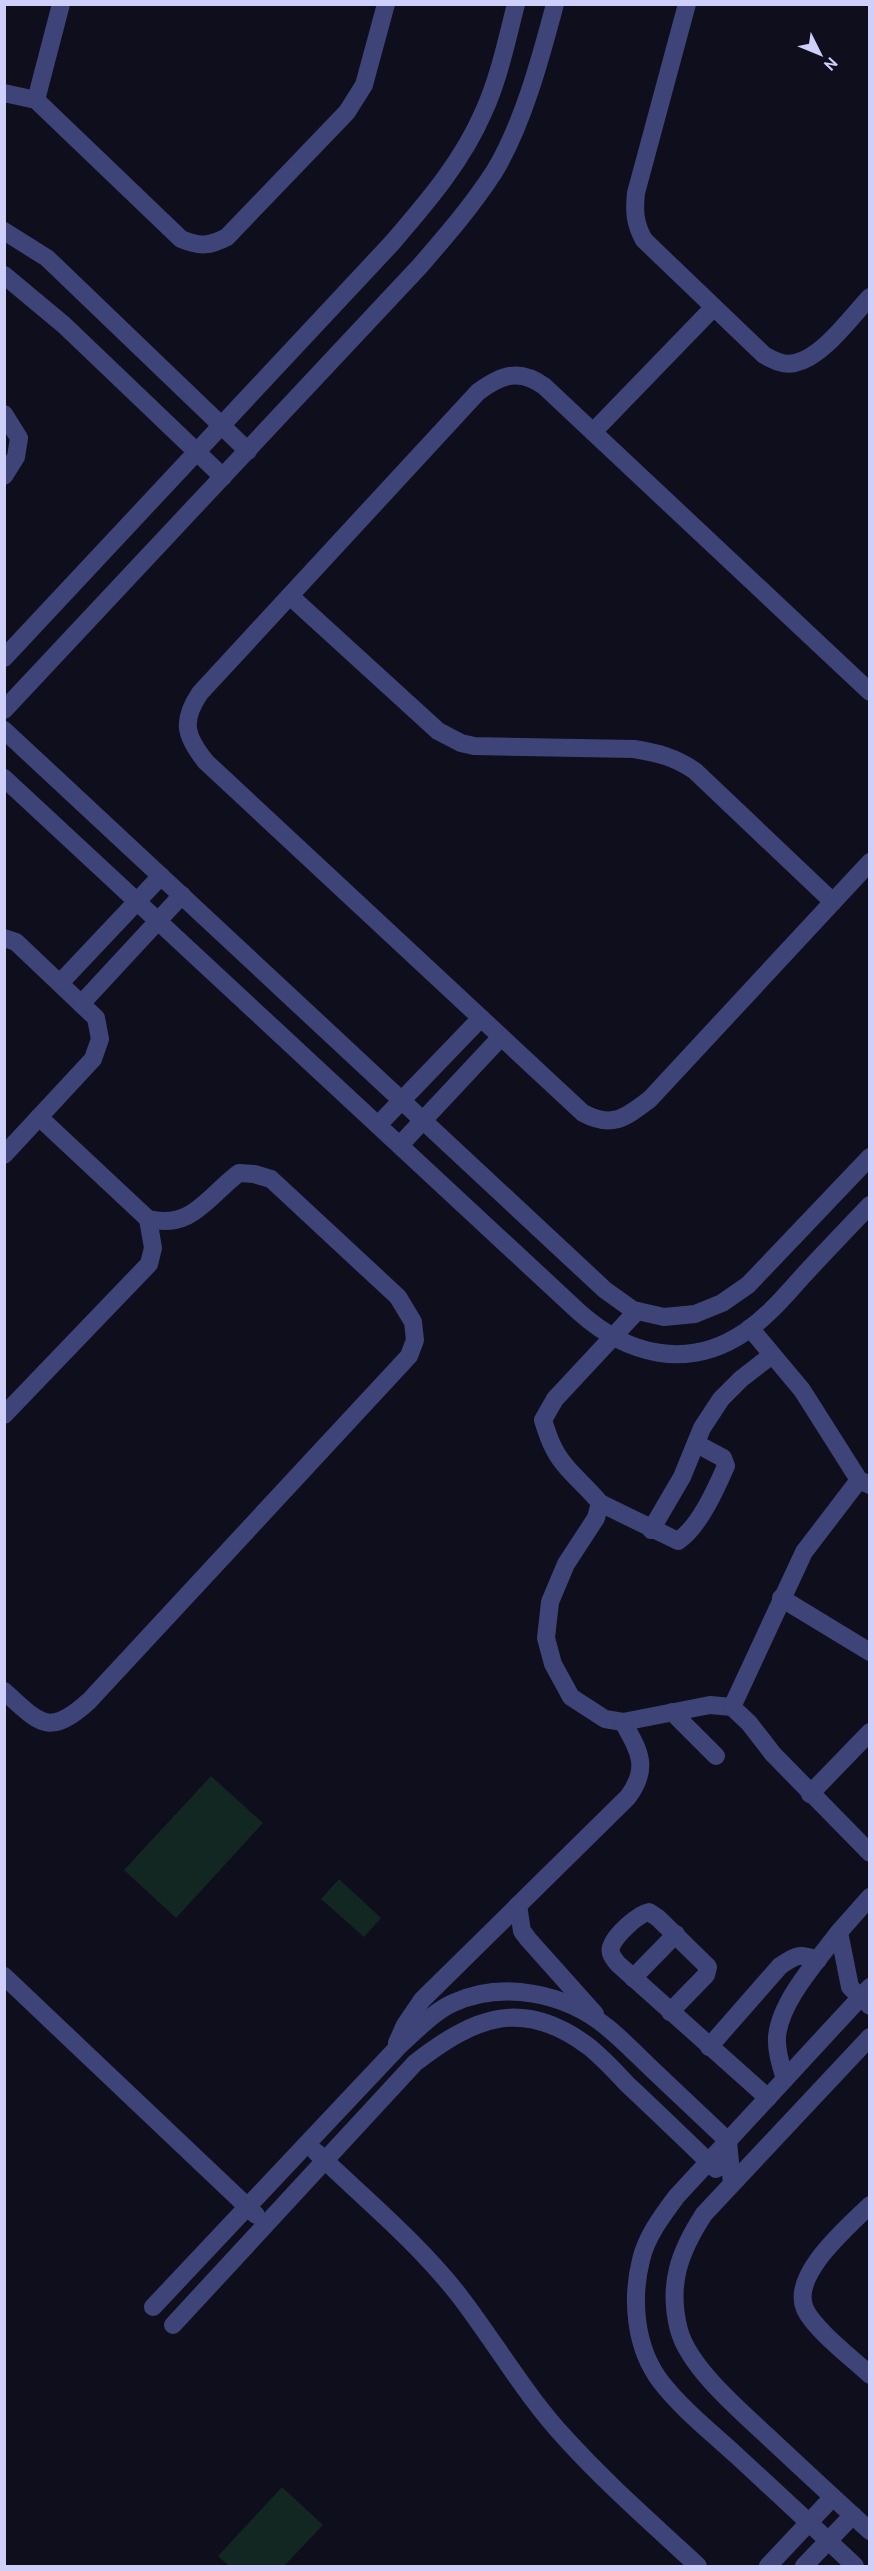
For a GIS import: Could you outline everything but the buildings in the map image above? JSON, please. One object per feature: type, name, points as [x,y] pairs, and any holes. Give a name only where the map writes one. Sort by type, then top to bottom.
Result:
[{"type":"street","points":[[36,100],[61,4]]},
{"type":"street","points":[[4,93],[36,100],[182,239],[195,245],[211,245],[227,237],[347,112],[364,85],[386,4]]},
{"type":"street","points":[[4,658],[439,188],[462,154],[485,110],[516,4]]},
{"type":"street","points":[[4,710],[420,266],[468,210],[495,170],[516,124],[543,48],[555,4]]},
{"type":"street","points":[[687,4],[636,193],[634,210],[636,226],[644,240],[764,355],[778,362],[793,364],[807,359],[824,346],[870,297]]},
{"type":"street","points":[[4,231],[47,258],[248,451]]},
{"type":"street","points":[[4,275],[64,325],[224,477]]},
{"type":"street","points":[[593,432],[713,308]]},
{"type":"street","points":[[870,692],[593,432],[533,378],[519,375],[493,381],[478,392],[200,693],[192,705],[188,718],[188,733],[193,746],[206,762],[583,1113],[596,1120],[614,1122],[650,1099],[870,862]]},
{"type":"street","points":[[4,414],[19,438],[16,457],[4,476]]},
{"type":"street","points":[[290,596],[438,731],[461,743],[474,746],[634,749],[659,753],[680,760],[695,771],[833,902]]},
{"type":"street","points":[[4,730],[606,1290],[637,1311],[664,1317],[695,1314],[722,1303],[748,1285],[870,1157]]},
{"type":"street","points":[[4,778],[585,1318],[621,1343],[649,1352],[681,1354],[712,1348],[750,1328],[772,1310],[870,1205]]},
{"type":"street","points":[[60,983],[161,876]]},
{"type":"street","points":[[81,1004],[182,896]]},
{"type":"street","points":[[4,938],[16,942],[96,1018],[100,1039],[93,1059],[4,1155]]},
{"type":"street","points":[[378,1125],[481,1018]]},
{"type":"street","points":[[400,1146],[501,1037]]},
{"type":"street","points":[[4,1691],[35,1719],[48,1724],[60,1722],[72,1716],[89,1701],[409,1356],[415,1340],[413,1322],[398,1297],[271,1179],[239,1173],[196,1212],[182,1220],[162,1223],[148,1220],[39,1117]]},
{"type":"street","points":[[4,1415],[149,1264],[153,1248],[148,1220]]},
{"type":"street","points":[[637,1311],[611,1337],[580,1375],[555,1399],[543,1420],[550,1442],[563,1464],[600,1503],[651,1530],[678,1541],[687,1534],[717,1487],[726,1466],[723,1458],[697,1444]]},
{"type":"street","points":[[732,1707],[804,1552],[864,1482],[802,1390],[750,1328]]},
{"type":"street","points":[[651,1530],[682,1477],[702,1428],[721,1399],[741,1379],[772,1355]]},
{"type":"street","points":[[600,1503],[596,1518],[566,1564],[550,1602],[546,1638],[553,1664],[571,1697],[605,1719],[623,1722],[710,1705],[732,1707],[749,1723],[772,1754],[870,1853]]},
{"type":"street","points":[[782,1598],[870,1652]]},
{"type":"street","points":[[672,1712],[716,1756]]},
{"type":"street","points":[[390,2055],[405,2025],[422,2000],[628,1797],[639,1782],[642,1771],[640,1759],[623,1722]]},
{"type":"street","points":[[810,1794],[870,1732]]},
{"type":"street","points":[[785,2079],[779,2059],[777,2037],[789,2001],[839,1932],[870,1897]]},
{"type":"street","points":[[518,1905],[522,1931],[528,1939],[607,2026],[728,2141],[732,2184]]},
{"type":"street","points":[[670,2012],[709,1970],[707,1964],[650,1912],[641,1913],[611,1947],[611,1955],[670,2012],[768,2098]]},
{"type":"street","points":[[839,1932],[850,1988],[866,1997],[785,2079],[676,2197],[656,2225],[641,2258],[636,2292],[636,2320],[645,2355],[661,2381],[693,2415],[855,2566]]},
{"type":"street","points":[[633,1978],[676,1934]]},
{"type":"street","points":[[709,2047],[780,1966],[802,1954],[818,1960]]},
{"type":"street","points":[[4,1976],[266,2224]]},
{"type":"street","points":[[153,2307],[390,2055],[428,2020],[452,2003],[479,1994],[512,1990],[546,1996],[579,2009],[607,2026]]},
{"type":"street","points":[[172,2325],[415,2062],[446,2038],[477,2023],[509,2017],[538,2021],[563,2030],[589,2047],[732,2184]]},
{"type":"street","points":[[870,2037],[704,2214],[686,2243],[676,2273],[675,2304],[680,2332],[692,2355],[717,2388],[870,2531]]},
{"type":"street","points":[[307,2143],[410,2242],[457,2293],[536,2404],[565,2439],[698,2566]]},
{"type":"street","points":[[870,2205],[820,2258],[807,2276],[803,2291],[804,2308],[814,2324],[870,2375]]},
{"type":"street","points":[[768,2566],[833,2497]]},
{"type":"street","points":[[804,2566],[853,2515]]},
{"type":"green space","points":[[211,1776],[263,1823],[176,1918],[124,1870]]},
{"type":"green space","points":[[339,1879],[381,1918],[364,1937],[321,1899]]},
{"type":"green space","points":[[282,2487],[323,2525],[284,2566],[229,2566],[218,2556]]}]
